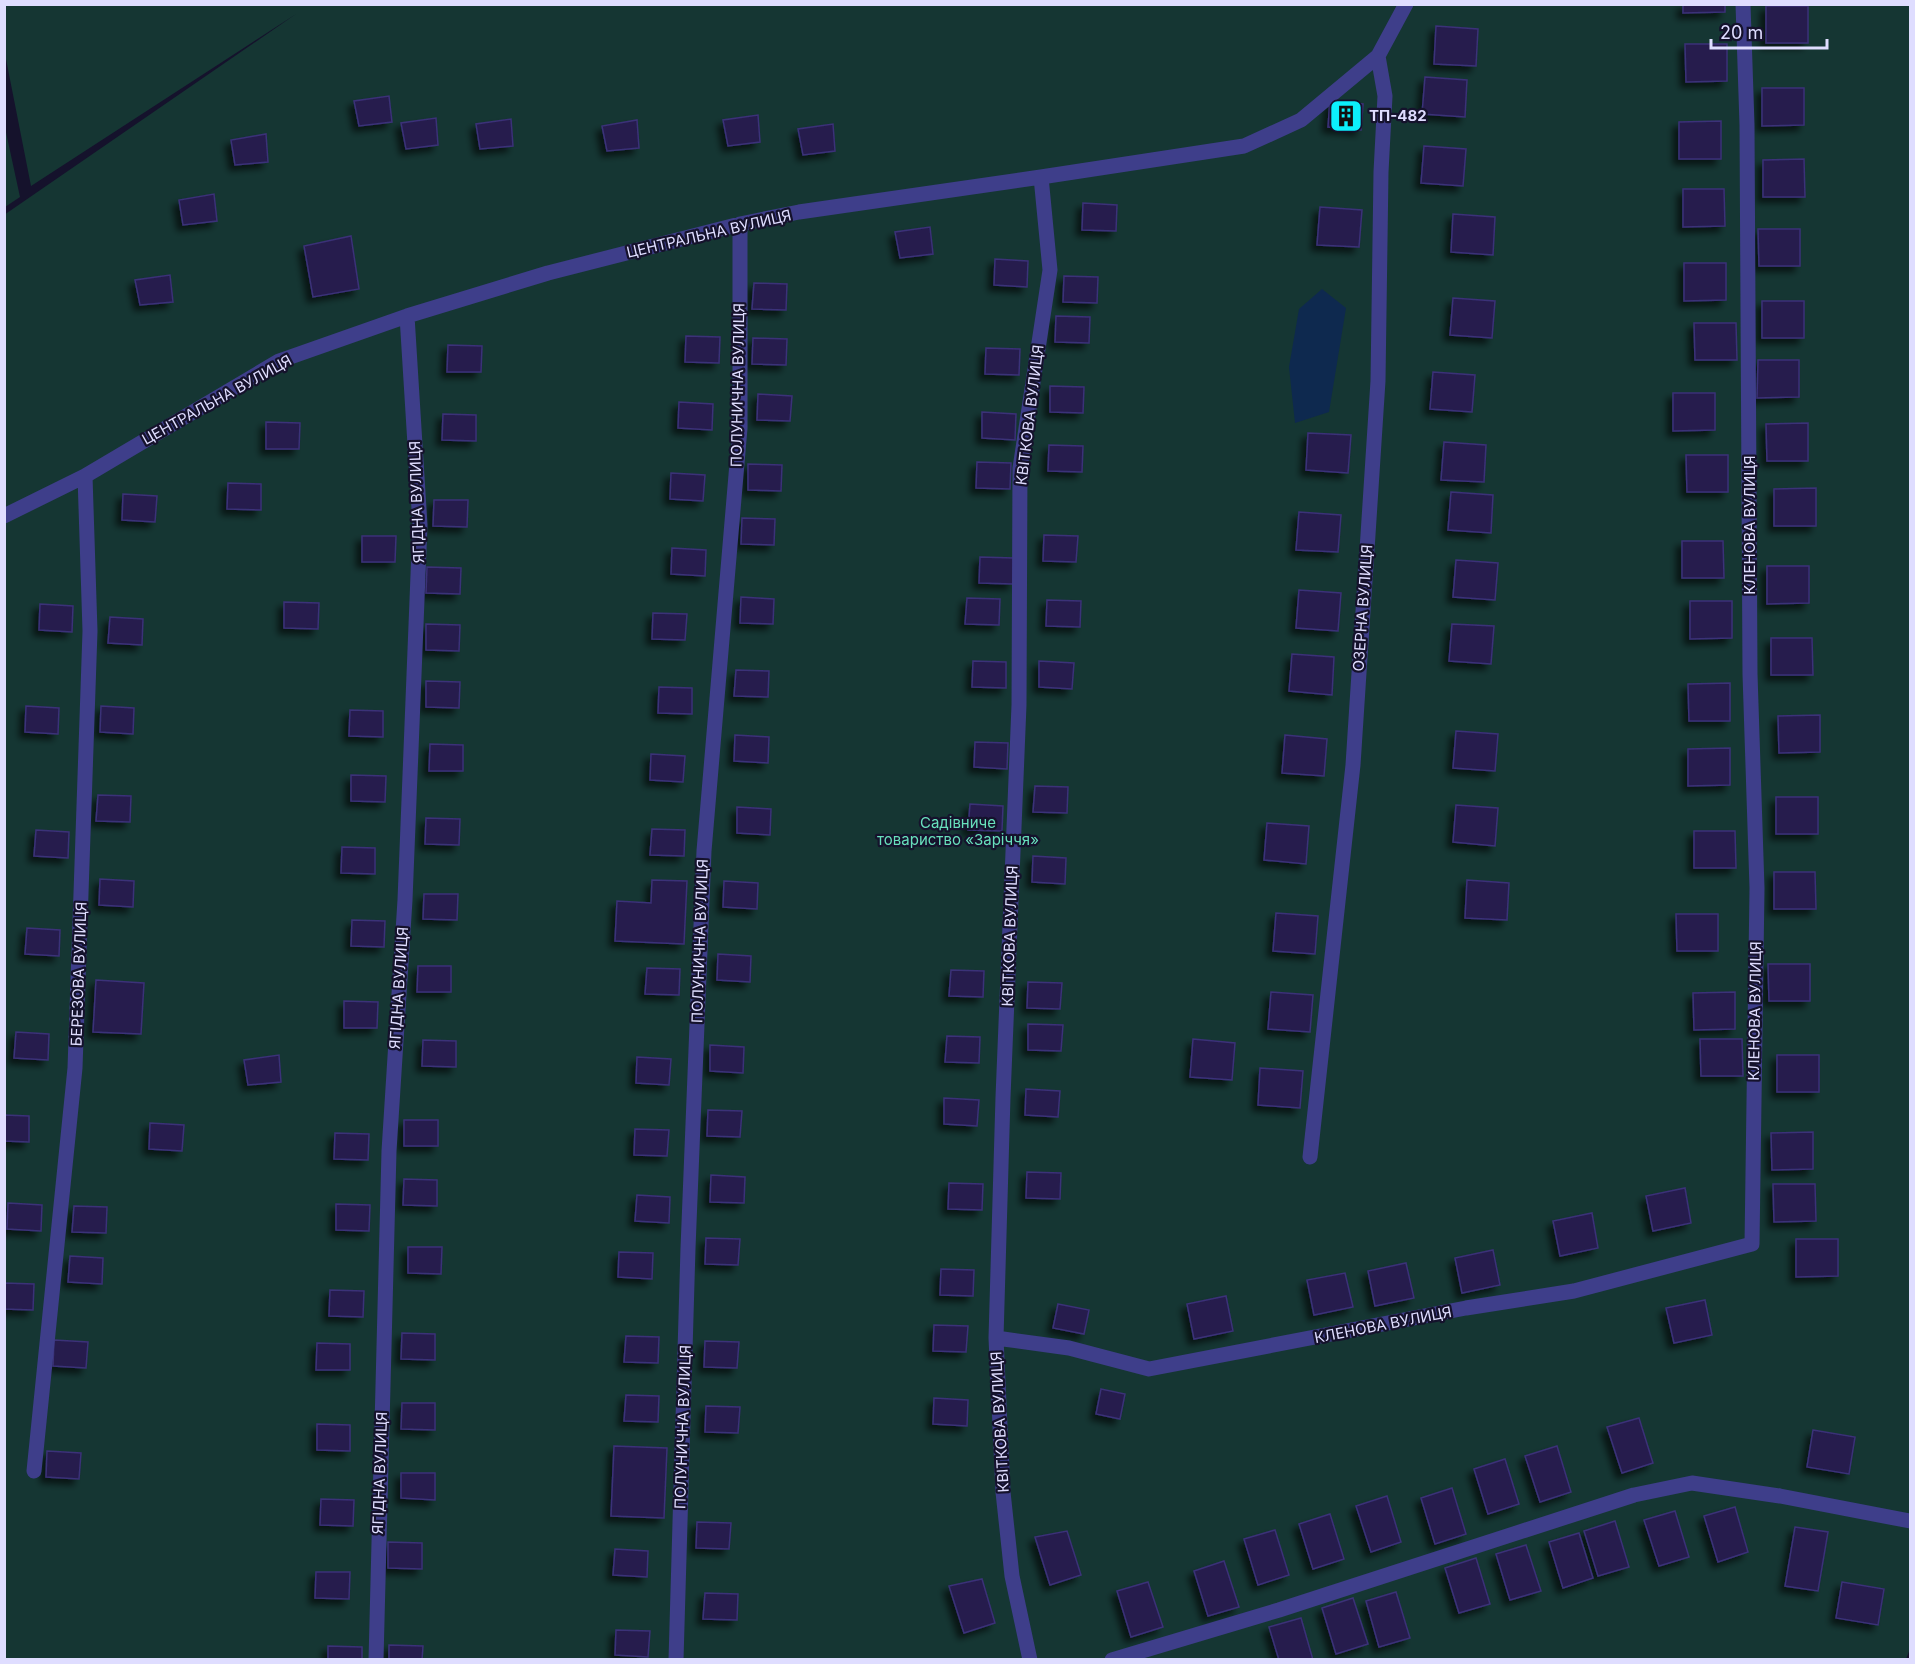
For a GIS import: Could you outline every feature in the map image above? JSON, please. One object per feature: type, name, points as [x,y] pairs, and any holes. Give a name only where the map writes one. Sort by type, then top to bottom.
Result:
[{"type":"street","name":"ЦЕНТРАЛЬНА ВУЛИЦЯ","points":[[4,516],[85,476],[279,361],[407,316],[548,273],[740,224],[799,212],[1244,146],[1301,120],[1378,57],[1406,4]]},
{"type":"street","name":"КЛЕНОВА ВУЛИЦЯ","points":[[996,1338],[1069,1348],[1149,1369],[1466,1308],[1574,1291],[1752,1244],[1757,888],[1750,674],[1747,125],[1743,4]]},
{"type":"street","name":"ОЗЕРНА ВУЛИЦЯ","points":[[1310,1157],[1353,765],[1378,381],[1381,172],[1385,96],[1378,57]]},
{"type":"street","name":"КВІТКОВА ВУЛИЦЯ","points":[[1030,1659],[1012,1576],[1004,1503],[996,1338],[1019,705],[1020,468],[1050,270],[1041,177]]},
{"type":"street","name":"ПОЛУНИЧНА ВУЛИЦЯ","points":[[676,1659],[688,1248],[704,851],[741,428],[740,224]]},
{"type":"street","name":"ЯГІДНА ВУЛИЦЯ","points":[[376,1659],[389,1151],[405,889],[420,525],[407,316]]},
{"type":"street","name":"БЕРЕЗОВА ВУЛИЦЯ","points":[[33,1471],[75,1068],[90,631],[85,476]]},
{"type":"street","points":[[1112,1659],[1279,1610],[1634,1495],[1692,1483],[1780,1496],[1911,1521]]},
{"type":"green space","name":"Садівниче товариство «Заріччя»","points":[[5,5],[1910,5],[1910,1649],[1906,1659],[5,1659],[4,215],[296,14],[31,186],[5,54]]},
{"type":"green space","points":[[4,123],[20,197],[5,207],[4,207]]},
{"type":"water","points":[[1322,289],[1346,308],[1329,412],[1295,423],[1289,367],[1299,309]]},
{"type":"building","points":[[1683,4],[1725,4],[1725,12],[1683,13]]},
{"type":"building","points":[[1766,6],[1808,6],[1808,43],[1766,43]]},
{"type":"building","points":[[1436,26],[1478,29],[1476,66],[1434,64]]},
{"type":"building","points":[[1685,44],[1727,44],[1727,81],[1686,82]]},
{"type":"building","points":[[1425,77],[1467,80],[1465,117],[1422,114]]},
{"type":"building","points":[[1762,88],[1804,88],[1804,125],[1762,126]]},
{"type":"building","points":[[389,96],[392,122],[359,126],[354,101]]},
{"type":"building","name":"ТП-482","points":[[1330,101],[1363,104],[1361,130],[1328,127]]},
{"type":"building","points":[[758,115],[760,142],[728,146],[723,120]]},
{"type":"building","points":[[436,118],[438,145],[406,149],[401,123]]},
{"type":"building","points":[[511,119],[513,146],[480,149],[476,124]]},
{"type":"building","points":[[637,120],[639,148],[607,151],[602,126]]},
{"type":"building","points":[[1721,121],[1721,159],[1679,159],[1679,122]]},
{"type":"building","points":[[833,124],[835,151],[803,155],[798,129]]},
{"type":"building","points":[[266,134],[268,162],[235,165],[231,140]]},
{"type":"building","points":[[1424,146],[1466,149],[1463,186],[1421,183]]},
{"type":"building","points":[[1804,159],[1805,197],[1763,197],[1763,160]]},
{"type":"building","points":[[1683,189],[1724,189],[1725,226],[1683,227]]},
{"type":"building","points":[[214,194],[217,221],[183,225],[179,200]]},
{"type":"building","points":[[1083,203],[1117,205],[1116,231],[1082,230]]},
{"type":"building","points":[[1320,207],[1362,210],[1359,247],[1317,245]]},
{"type":"building","points":[[1453,214],[1495,217],[1493,255],[1451,252]]},
{"type":"building","points":[[930,227],[933,254],[900,258],[895,232]]},
{"type":"building","points":[[1758,229],[1800,229],[1800,266],[1759,266]]},
{"type":"building","points":[[351,236],[359,289],[313,297],[304,246]]},
{"type":"building","points":[[995,259],[1028,261],[1027,287],[994,285]]},
{"type":"building","points":[[1684,263],[1726,263],[1726,300],[1684,301]]},
{"type":"building","points":[[170,275],[173,302],[140,305],[135,280]]},
{"type":"building","points":[[1064,276],[1098,277],[1097,303],[1063,302]]},
{"type":"building","points":[[754,283],[787,284],[786,310],[752,309]]},
{"type":"building","points":[[1453,298],[1495,301],[1492,338],[1450,335]]},
{"type":"building","points":[[1762,301],[1804,301],[1804,338],[1762,338]]},
{"type":"building","points":[[1056,316],[1090,317],[1089,343],[1055,342]]},
{"type":"building","points":[[1694,323],[1736,323],[1737,360],[1695,360]]},
{"type":"building","points":[[686,336],[720,337],[719,363],[685,362]]},
{"type":"building","points":[[753,338],[787,339],[786,365],[752,364]]},
{"type":"building","points":[[448,345],[482,346],[481,372],[447,372]]},
{"type":"building","points":[[986,348],[1020,349],[1019,375],[985,374]]},
{"type":"building","points":[[1758,360],[1799,360],[1799,397],[1757,398]]},
{"type":"building","points":[[1433,372],[1475,375],[1472,412],[1430,409]]},
{"type":"building","points":[[1050,386],[1084,387],[1083,413],[1050,412]]},
{"type":"building","points":[[1673,393],[1715,393],[1715,430],[1673,431]]},
{"type":"building","points":[[758,394],[792,396],[790,421],[757,420]]},
{"type":"building","points":[[679,402],[713,404],[712,430],[678,428]]},
{"type":"building","points":[[982,412],[1016,414],[1015,440],[982,438]]},
{"type":"building","points":[[443,414],[476,415],[476,441],[442,440]]},
{"type":"building","points":[[266,422],[300,423],[299,449],[266,449]]},
{"type":"building","points":[[1808,423],[1808,461],[1767,461],[1766,424]]},
{"type":"building","points":[[1308,433],[1351,435],[1348,473],[1306,470]]},
{"type":"building","points":[[1444,442],[1486,445],[1484,482],[1441,480]]},
{"type":"building","points":[[1049,445],[1083,446],[1082,472],[1048,471]]},
{"type":"building","points":[[1686,455],[1728,455],[1728,492],[1687,492]]},
{"type":"building","points":[[977,462],[1011,463],[1010,489],[976,488]]},
{"type":"building","points":[[748,464],[782,465],[781,491],[748,490]]},
{"type":"building","points":[[671,473],[705,475],[703,501],[670,499]]},
{"type":"building","points":[[228,483],[261,484],[261,510],[227,509]]},
{"type":"building","points":[[1816,488],[1816,526],[1774,526],[1774,489]]},
{"type":"building","points":[[1451,492],[1493,495],[1491,533],[1448,530]]},
{"type":"building","points":[[123,494],[157,496],[155,522],[122,520]]},
{"type":"building","points":[[434,500],[468,500],[467,527],[433,526]]},
{"type":"building","points":[[1299,512],[1341,515],[1338,552],[1296,550]]},
{"type":"building","points":[[742,518],[775,519],[774,545],[741,544]]},
{"type":"building","points":[[1044,535],[1078,536],[1076,562],[1043,561]]},
{"type":"building","points":[[362,536],[396,536],[395,562],[362,562]]},
{"type":"building","points":[[1682,541],[1723,541],[1724,578],[1682,578]]},
{"type":"building","points":[[672,548],[706,550],[705,576],[671,574]]},
{"type":"building","points":[[980,557],[1014,558],[1013,584],[979,583]]},
{"type":"building","points":[[1456,560],[1498,563],[1495,600],[1453,597]]},
{"type":"building","points":[[1767,566],[1809,566],[1809,603],[1767,604]]},
{"type":"building","points":[[427,567],[461,568],[460,594],[426,593]]},
{"type":"building","points":[[1299,590],[1341,593],[1338,631],[1296,628]]},
{"type":"building","points":[[741,597],[774,599],[773,624],[740,623]]},
{"type":"building","points":[[967,598],[1000,599],[999,625],[965,624]]},
{"type":"building","points":[[1047,600],[1081,601],[1080,627],[1046,626]]},
{"type":"building","points":[[1690,601],[1732,601],[1732,638],[1690,639]]},
{"type":"building","points":[[284,602],[319,603],[318,629],[284,628]]},
{"type":"building","points":[[40,604],[73,606],[72,632],[39,630]]},
{"type":"building","points":[[653,613],[687,614],[685,640],[652,639]]},
{"type":"building","points":[[110,617],[143,619],[142,645],[108,643]]},
{"type":"building","points":[[426,624],[460,625],[459,651],[426,650]]},
{"type":"building","points":[[1452,624],[1494,626],[1491,664],[1449,661]]},
{"type":"building","points":[[1771,638],[1812,638],[1813,675],[1771,675]]},
{"type":"building","points":[[1292,654],[1334,657],[1332,695],[1289,691]]},
{"type":"building","points":[[973,661],[1006,662],[1006,688],[972,687]]},
{"type":"building","points":[[1039,661],[1074,663],[1072,689],[1039,687]]},
{"type":"building","points":[[736,670],[769,671],[768,697],[734,696]]},
{"type":"building","points":[[426,681],[460,682],[459,708],[426,707]]},
{"type":"building","points":[[1730,683],[1730,721],[1689,721],[1688,684]]},
{"type":"building","points":[[659,687],[692,688],[692,714],[658,713]]},
{"type":"building","points":[[26,706],[59,708],[58,734],[25,732]]},
{"type":"building","points":[[101,706],[134,708],[133,734],[100,732]]},
{"type":"building","points":[[350,710],[383,711],[383,737],[349,736]]},
{"type":"building","points":[[1820,715],[1820,752],[1779,753],[1778,716]]},
{"type":"building","points":[[1456,731],[1498,734],[1495,771],[1453,768]]},
{"type":"building","points":[[735,735],[769,737],[768,763],[734,761]]},
{"type":"building","points":[[1285,735],[1327,739],[1324,776],[1282,773]]},
{"type":"building","points":[[975,742],[1008,743],[1007,769],[974,767]]},
{"type":"building","points":[[430,744],[463,745],[463,771],[429,771]]},
{"type":"building","points":[[1730,748],[1730,785],[1688,786],[1688,749]]},
{"type":"building","points":[[651,754],[685,756],[683,782],[650,780]]},
{"type":"building","points":[[351,775],[386,776],[385,802],[351,801]]},
{"type":"building","points":[[1035,786],[1068,787],[1067,813],[1033,812]]},
{"type":"building","points":[[98,795],[131,796],[130,822],[96,821]]},
{"type":"building","points":[[1776,797],[1818,797],[1818,834],[1776,834]]},
{"type":"building","points":[[970,804],[1003,806],[1002,831],[968,830]]},
{"type":"building","points":[[1456,805],[1498,808],[1495,846],[1453,842]]},
{"type":"building","points":[[737,807],[771,809],[770,835],[737,833]]},
{"type":"building","points":[[426,818],[460,819],[459,845],[425,844]]},
{"type":"building","points":[[1267,823],[1309,826],[1306,864],[1264,860]]},
{"type":"building","points":[[652,829],[685,830],[684,856],[650,855]]},
{"type":"building","points":[[36,830],[69,832],[68,858],[34,856]]},
{"type":"building","points":[[1694,831],[1735,831],[1736,868],[1694,868]]},
{"type":"building","points":[[342,847],[375,848],[375,874],[341,873]]},
{"type":"building","points":[[1033,856],[1066,858],[1065,884],[1032,882]]},
{"type":"building","points":[[1774,872],[1815,872],[1816,909],[1774,909]]},
{"type":"building","points":[[100,879],[134,881],[133,907],[99,905]]},
{"type":"building","points":[[652,880],[687,881],[684,944],[615,941],[617,901],[651,903]]},
{"type":"building","points":[[1467,880],[1509,883],[1507,920],[1465,918]]},
{"type":"building","points":[[724,881],[758,883],[757,909],[723,907]]},
{"type":"building","points":[[424,894],[458,894],[457,920],[423,919]]},
{"type":"building","points":[[1276,913],[1318,916],[1315,954],[1273,951]]},
{"type":"building","points":[[1676,914],[1718,914],[1718,951],[1677,951]]},
{"type":"building","points":[[352,920],[385,921],[384,947],[351,946]]},
{"type":"building","points":[[27,928],[60,930],[59,956],[25,954]]},
{"type":"building","points":[[718,954],[751,956],[750,982],[717,980]]},
{"type":"building","points":[[1768,964],[1810,964],[1810,1001],[1769,1001]]},
{"type":"building","points":[[418,966],[451,966],[451,992],[417,992]]},
{"type":"building","points":[[647,968],[680,969],[679,995],[645,994]]},
{"type":"building","points":[[951,970],[984,971],[983,997],[949,996]]},
{"type":"building","points":[[96,980],[144,983],[141,1034],[93,1032]]},
{"type":"building","points":[[1028,982],[1062,983],[1060,1009],[1027,1008]]},
{"type":"building","points":[[1271,992],[1313,995],[1310,1032],[1268,1029]]},
{"type":"building","points":[[1735,992],[1735,1029],[1694,1030],[1693,993]]},
{"type":"building","points":[[344,1001],[378,1002],[377,1028],[344,1028]]},
{"type":"building","points":[[1028,1024],[1063,1025],[1061,1051],[1028,1050]]},
{"type":"building","points":[[16,1032],[49,1034],[48,1060],[14,1058]]},
{"type":"building","points":[[947,1036],[980,1037],[979,1063],[945,1062]]},
{"type":"building","points":[[1193,1039],[1235,1043],[1232,1080],[1190,1077]]},
{"type":"building","points":[[1700,1039],[1742,1039],[1743,1076],[1701,1076]]},
{"type":"building","points":[[423,1040],[456,1041],[456,1067],[422,1066]]},
{"type":"building","points":[[710,1045],[744,1047],[743,1073],[710,1071]]},
{"type":"building","points":[[279,1055],[281,1082],[248,1085],[244,1060]]},
{"type":"building","points":[[1777,1055],[1819,1055],[1819,1092],[1777,1092]]},
{"type":"building","points":[[637,1057],[671,1059],[669,1085],[636,1083]]},
{"type":"building","points":[[1260,1068],[1303,1071],[1300,1108],[1258,1105]]},
{"type":"building","points":[[1026,1089],[1060,1091],[1058,1117],[1025,1115]]},
{"type":"building","points":[[944,1098],[979,1100],[977,1126],[944,1124]]},
{"type":"building","points":[[708,1110],[742,1111],[740,1137],[707,1136]]},
{"type":"building","points":[[4,1115],[29,1116],[29,1142],[4,1141]]},
{"type":"building","points":[[404,1120],[438,1120],[438,1146],[404,1146]]},
{"type":"building","points":[[150,1123],[184,1125],[182,1151],[149,1149]]},
{"type":"building","points":[[635,1129],[669,1130],[667,1156],[634,1155]]},
{"type":"building","points":[[1813,1132],[1813,1169],[1772,1170],[1771,1133]]},
{"type":"building","points":[[335,1133],[369,1134],[368,1160],[334,1159]]},
{"type":"building","points":[[1027,1172],[1061,1173],[1060,1199],[1026,1198]]},
{"type":"building","points":[[711,1175],[745,1177],[744,1203],[710,1202]]},
{"type":"building","points":[[404,1179],[437,1180],[437,1206],[403,1205]]},
{"type":"building","points":[[949,1183],[983,1184],[982,1210],[948,1209]]},
{"type":"building","points":[[1773,1184],[1815,1184],[1816,1221],[1774,1222]]},
{"type":"building","points":[[1685,1188],[1691,1223],[1653,1231],[1646,1196]]},
{"type":"building","points":[[637,1195],[670,1197],[669,1223],[635,1221]]},
{"type":"building","points":[[8,1203],[42,1205],[41,1231],[7,1229]]},
{"type":"building","points":[[336,1204],[370,1205],[369,1231],[336,1230]]},
{"type":"building","points":[[74,1206],[107,1207],[106,1233],[72,1232]]},
{"type":"building","points":[[1592,1213],[1598,1248],[1560,1256],[1553,1221]]},
{"type":"building","points":[[706,1238],[740,1239],[738,1265],[705,1264]]},
{"type":"building","points":[[1796,1239],[1838,1239],[1838,1276],[1796,1277]]},
{"type":"building","points":[[408,1247],[442,1247],[441,1274],[408,1273]]},
{"type":"building","points":[[1493,1250],[1500,1285],[1462,1293],[1455,1258]]},
{"type":"building","points":[[619,1252],[653,1253],[652,1279],[618,1277]]},
{"type":"building","points":[[70,1256],[103,1258],[102,1284],[68,1282]]},
{"type":"building","points":[[1406,1263],[1414,1298],[1375,1306],[1368,1271]]},
{"type":"building","points":[[941,1269],[974,1270],[973,1296],[940,1295]]},
{"type":"building","points":[[1345,1273],[1353,1307],[1314,1315],[1307,1280]]},
{"type":"building","points":[[4,1283],[34,1284],[33,1310],[4,1309]]},
{"type":"building","points":[[330,1290],[364,1291],[363,1317],[329,1316]]},
{"type":"building","points":[[1226,1296],[1233,1331],[1194,1339],[1187,1304]]},
{"type":"building","points":[[1705,1300],[1712,1335],[1674,1343],[1666,1308]]},
{"type":"building","points":[[1058,1304],[1089,1310],[1084,1334],[1053,1328]]},
{"type":"building","points":[[934,1325],[968,1326],[966,1352],[933,1351]]},
{"type":"building","points":[[402,1333],[435,1334],[435,1360],[401,1359]]},
{"type":"building","points":[[626,1336],[659,1337],[658,1363],[624,1362]]},
{"type":"building","points":[[54,1340],[88,1342],[86,1368],[53,1366]]},
{"type":"building","points":[[705,1341],[739,1342],[737,1368],[704,1367]]},
{"type":"building","points":[[317,1343],[350,1344],[350,1370],[316,1370]]},
{"type":"building","points":[[1101,1389],[1125,1394],[1120,1419],[1096,1414]]},
{"type":"building","points":[[626,1395],[659,1396],[658,1422],[624,1421]]},
{"type":"building","points":[[934,1398],[968,1400],[967,1426],[933,1424]]},
{"type":"building","points":[[402,1403],[435,1403],[435,1430],[401,1429]]},
{"type":"building","points":[[706,1406],[740,1407],[738,1433],[705,1432]]},
{"type":"building","points":[[1639,1418],[1653,1463],[1622,1473],[1607,1427]]},
{"type":"building","points":[[317,1424],[350,1425],[350,1451],[317,1450]]},
{"type":"building","points":[[1813,1430],[1855,1437],[1849,1474],[1807,1467]]},
{"type":"building","points":[[614,1446],[667,1448],[664,1518],[611,1516]]},
{"type":"building","points":[[1557,1446],[1571,1492],[1540,1502],[1525,1456]]},
{"type":"building","points":[[47,1451],[81,1453],[79,1479],[46,1477]]},
{"type":"building","points":[[1505,1459],[1519,1504],[1488,1514],[1474,1469]]},
{"type":"building","points":[[401,1473],[435,1473],[435,1500],[401,1498]]},
{"type":"building","points":[[1452,1488],[1466,1534],[1435,1544],[1421,1498]]},
{"type":"building","points":[[1387,1496],[1401,1542],[1371,1552],[1356,1506]]},
{"type":"building","points":[[321,1499],[354,1500],[353,1526],[320,1525]]},
{"type":"building","points":[[1735,1507],[1748,1552],[1718,1562],[1704,1516]]},
{"type":"building","points":[[1675,1511],[1689,1557],[1659,1566],[1644,1520]]},
{"type":"building","points":[[1330,1514],[1344,1559],[1313,1569],[1299,1524]]},
{"type":"building","points":[[1615,1521],[1629,1567],[1598,1576],[1584,1531]]},
{"type":"building","points":[[697,1522],[731,1523],[729,1549],[696,1548]]},
{"type":"building","points":[[1795,1527],[1828,1532],[1818,1591],[1785,1586]]},
{"type":"building","points":[[1275,1530],[1289,1575],[1258,1585],[1244,1539]]},
{"type":"building","points":[[1067,1531],[1081,1575],[1050,1585],[1035,1537]]},
{"type":"building","points":[[1579,1533],[1593,1578],[1563,1588],[1549,1542]]},
{"type":"building","points":[[388,1542],[422,1543],[422,1569],[388,1568]]},
{"type":"building","points":[[1526,1545],[1541,1591],[1510,1600],[1496,1554]]},
{"type":"building","points":[[615,1549],[648,1551],[647,1577],[613,1575]]},
{"type":"building","points":[[1476,1558],[1490,1604],[1459,1613],[1445,1568]]},
{"type":"building","points":[[1224,1561],[1239,1607],[1208,1616],[1194,1571]]},
{"type":"building","points":[[316,1572],[350,1572],[349,1599],[315,1598]]},
{"type":"building","points":[[982,1579],[995,1623],[964,1633],[949,1586]]},
{"type":"building","points":[[1148,1582],[1163,1627],[1131,1637],[1117,1591]]},
{"type":"building","points":[[1842,1582],[1884,1589],[1878,1625],[1836,1618]]},
{"type":"building","points":[[1396,1592],[1410,1638],[1379,1647],[1366,1601]]},
{"type":"building","points":[[705,1593],[738,1594],[737,1620],[703,1619]]},
{"type":"building","points":[[1353,1598],[1368,1644],[1336,1654],[1322,1608]]},
{"type":"building","points":[[1301,1618],[1313,1660],[1279,1660],[1269,1627]]},
{"type":"building","points":[[616,1630],[650,1631],[648,1657],[615,1655]]},
{"type":"building","points":[[389,1645],[423,1646],[422,1660],[389,1660]]},
{"type":"building","points":[[328,1646],[362,1647],[362,1660],[328,1660]]},
{"type":"place","name":"ТП-482","points":[[1346,116]]}]
